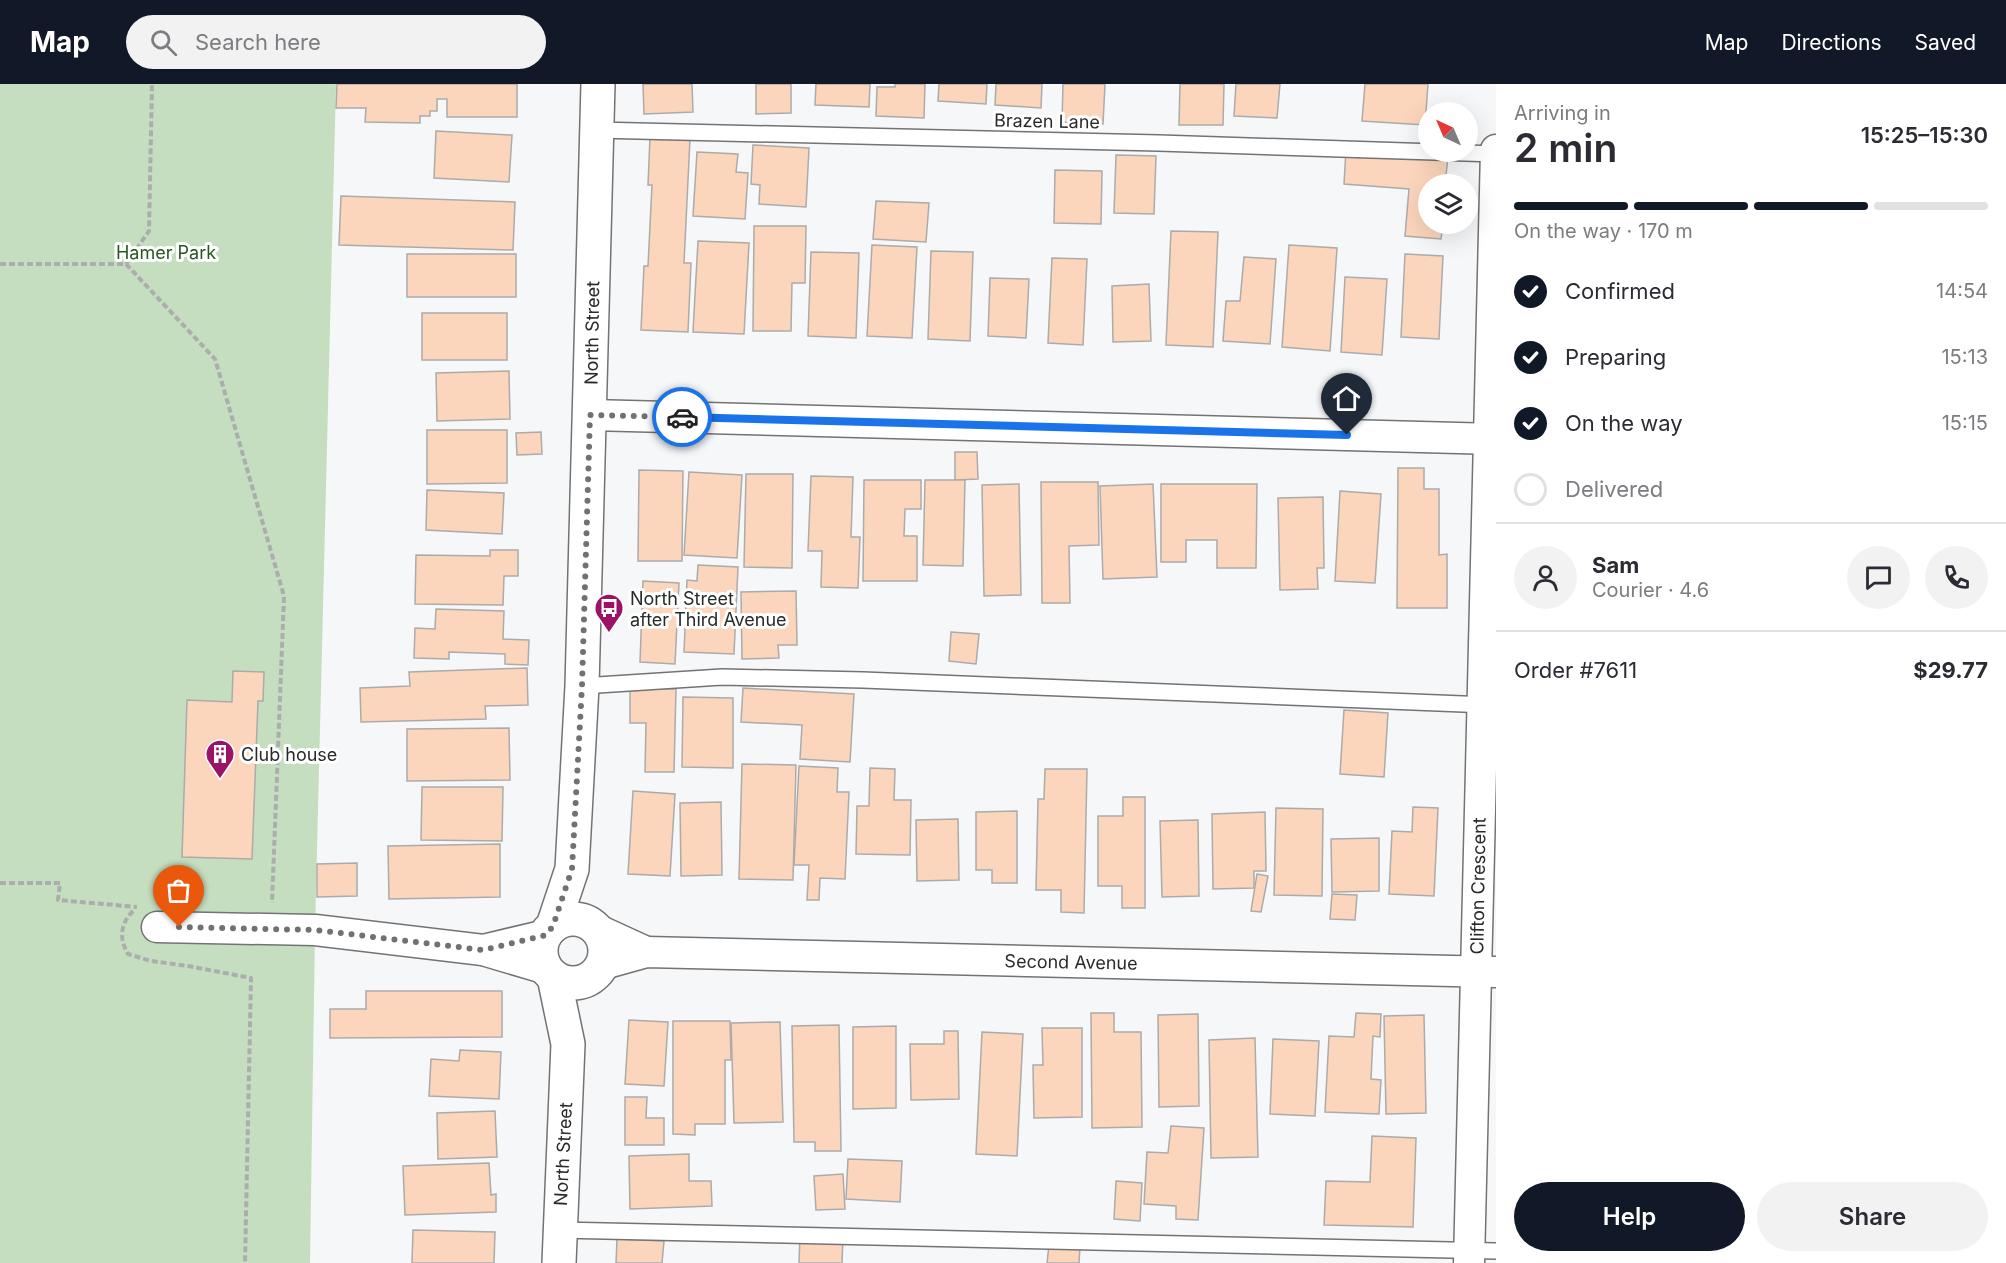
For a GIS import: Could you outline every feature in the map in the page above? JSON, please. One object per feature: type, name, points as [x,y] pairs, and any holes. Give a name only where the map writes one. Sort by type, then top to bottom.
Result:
[{"type":"main road","name":"North Street","points":[[549,931],[572,869],[582,686],[598,84]]},
{"type":"main road","name":"North Street","points":[[572,869],[593,926]]},
{"type":"main road","points":[[564,920],[593,926],[604,940],[606,953],[595,972],[577,983],[565,982],[550,973],[542,958],[542,946],[549,931],[564,920]]},
{"type":"main road","name":"North Street","points":[[568,1044],[595,972]]},
{"type":"main road","name":"North Street","points":[[550,973],[568,1044],[559,1263]]},
{"type":"street","name":"Clifton Crescent","points":[[1478,1255],[1486,972],[1496,152]]},
{"type":"street","points":[[590,415],[1492,439]]},
{"type":"street","name":"Second Avenue","points":[[593,926],[646,952]]},
{"type":"street","points":[[157,927],[315,930],[483,950],[550,973]]},
{"type":"street","points":[[483,950],[549,931]]},
{"type":"street","name":"Second Avenue","points":[[595,972],[646,952],[1486,972]]},
{"type":"lane","name":"Brazen Lane","points":[[597,130],[1496,152]]},
{"type":"lane","points":[[582,686],[722,677],[862,680],[1489,705]]},
{"type":"lane","points":[[560,1230],[1478,1255]]},
{"type":"path","points":[[126,264],[149,231],[152,84]]},
{"type":"path","points":[[0,264],[126,264],[215,359],[284,596],[272,907]]},
{"type":"path","points":[[0,883],[60,883],[58,900],[137,906],[123,922],[122,945],[128,954],[151,961],[251,978],[245,1263]]},
{"type":"green space","name":"Hamer Park","points":[[0,84],[336,84],[315,930],[310,1263],[0,1263]]},
{"type":"building","points":[[337,84],[517,84],[517,117],[447,117],[447,99],[437,99],[437,111],[430,111],[430,116],[420,116],[420,123],[365,122],[366,108],[336,108]]},
{"type":"building","points":[[643,84],[692,84],[693,112],[644,114]]},
{"type":"building","points":[[756,84],[791,84],[791,113],[756,114]]},
{"type":"building","points":[[816,84],[870,84],[869,107],[815,105]]},
{"type":"building","points":[[895,84],[925,84],[924,118],[876,116],[877,87],[895,87]]},
{"type":"building","points":[[939,84],[987,84],[986,104],[938,101]]},
{"type":"building","points":[[996,84],[1042,84],[1041,108],[995,105]]},
{"type":"building","points":[[1063,84],[1105,84],[1103,124],[1062,122]]},
{"type":"building","points":[[1180,84],[1224,84],[1223,125],[1179,125]]},
{"type":"building","points":[[1236,84],[1280,84],[1277,118],[1234,116]]},
{"type":"building","points":[[1365,84],[1428,84],[1427,102],[1418,102],[1418,125],[1362,121]]},
{"type":"building","points":[[436,131],[512,135],[509,182],[434,178]]},
{"type":"building","points":[[650,137],[690,139],[684,263],[691,263],[688,332],[641,330],[644,266],[648,266],[652,185],[648,185]]},
{"type":"building","points":[[753,145],[809,148],[806,207],[759,204],[760,185],[751,184]]},
{"type":"building","points":[[1346,150],[1418,155],[1418,162],[1447,162],[1446,174],[1418,174],[1418,234],[1442,234],[1441,239],[1405,236],[1409,189],[1344,184]]},
{"type":"building","points":[[697,152],[738,154],[736,172],[748,173],[745,219],[693,216]]},
{"type":"building","points":[[1116,155],[1156,156],[1154,214],[1114,213]]},
{"type":"building","points":[[1055,170],[1102,171],[1101,224],[1054,223]]},
{"type":"building","points":[[341,196],[515,202],[513,250],[339,245]]},
{"type":"building","points":[[876,201],[929,203],[926,242],[873,239]]},
{"type":"building","points":[[754,226],[806,226],[805,283],[792,283],[791,331],[753,331]]},
{"type":"building","points":[[1171,231],[1218,232],[1213,347],[1166,345]]},
{"type":"building","points":[[698,241],[749,243],[744,334],[693,332]]},
{"type":"building","points":[[872,245],[917,247],[912,338],[867,336]]},
{"type":"building","points":[[1289,245],[1337,248],[1330,351],[1282,347]]},
{"type":"building","points":[[931,251],[973,252],[970,341],[928,339]]},
{"type":"building","points":[[811,252],[859,253],[856,338],[808,336]]},
{"type":"building","points":[[407,254],[516,254],[516,297],[407,297]]},
{"type":"building","points":[[1405,254],[1443,256],[1439,339],[1401,337]]},
{"type":"building","points":[[1244,257],[1276,259],[1270,344],[1223,341],[1226,301],[1240,301]]},
{"type":"building","points":[[1052,258],[1087,259],[1083,345],[1048,343]]},
{"type":"building","points":[[1345,277],[1387,279],[1382,355],[1341,352]]},
{"type":"building","points":[[990,278],[1029,279],[1026,338],[988,336]]},
{"type":"building","points":[[1149,284],[1151,341],[1113,342],[1112,286]]},
{"type":"building","points":[[422,313],[507,313],[507,360],[422,360]]},
{"type":"building","points":[[509,371],[510,419],[437,421],[436,373]]},
{"type":"building","points":[[427,430],[507,430],[507,483],[427,484]]},
{"type":"building","points":[[541,432],[542,454],[517,455],[516,433]]},
{"type":"building","points":[[955,452],[977,452],[978,479],[955,480]]},
{"type":"building","points":[[1398,468],[1424,468],[1424,489],[1439,489],[1439,555],[1447,554],[1447,608],[1397,608]]},
{"type":"building","points":[[639,470],[683,471],[682,561],[638,561]]},
{"type":"building","points":[[689,472],[742,475],[737,558],[684,555]]},
{"type":"building","points":[[746,474],[793,474],[792,568],[744,567]]},
{"type":"building","points":[[811,476],[853,477],[851,537],[860,537],[858,588],[821,587],[822,551],[808,551]]},
{"type":"building","points":[[864,480],[921,480],[921,509],[905,509],[904,536],[917,536],[917,581],[863,581]]},
{"type":"building","points":[[925,480],[965,480],[963,566],[923,565]]},
{"type":"building","points":[[1041,482],[1098,482],[1099,545],[1069,546],[1070,603],[1042,603]]},
{"type":"building","points":[[1019,484],[1021,595],[984,596],[982,485]]},
{"type":"building","points":[[1153,484],[1157,577],[1103,579],[1100,486]]},
{"type":"building","points":[[1161,484],[1257,484],[1256,568],[1217,568],[1217,540],[1186,540],[1186,562],[1161,562]]},
{"type":"building","points":[[427,490],[504,493],[502,534],[426,530]]},
{"type":"building","points":[[1340,491],[1381,494],[1375,583],[1335,581]]},
{"type":"building","points":[[1323,497],[1324,568],[1317,568],[1318,589],[1280,590],[1278,498]]},
{"type":"building","points":[[490,550],[518,550],[518,576],[504,576],[503,605],[415,604],[416,555],[490,556]]},
{"type":"building","points":[[698,565],[738,567],[734,654],[684,652],[687,580],[697,581]]},
{"type":"building","points":[[643,581],[679,583],[675,664],[640,662]]},
{"type":"building","points":[[796,591],[797,645],[778,645],[779,658],[742,659],[741,592]]},
{"type":"building","points":[[436,609],[504,611],[503,639],[529,640],[528,665],[505,664],[505,654],[449,652],[449,659],[414,658],[415,628],[435,629]]},
{"type":"building","points":[[951,632],[979,634],[976,664],[949,661]]},
{"type":"building","points":[[527,668],[528,705],[485,706],[486,719],[361,722],[360,688],[410,686],[409,672]]},
{"type":"building","name":"Club house","points":[[233,671],[264,672],[263,701],[258,701],[252,859],[182,857],[187,700],[232,702]]},
{"type":"building","points":[[630,688],[676,689],[674,772],[645,772],[646,723],[630,723]]},
{"type":"building","points":[[743,688],[854,694],[850,762],[800,759],[802,725],[741,722]]},
{"type":"building","points":[[683,697],[733,698],[733,768],[682,767]]},
{"type":"building","points":[[1344,710],[1388,713],[1384,777],[1340,774]]},
{"type":"building","points":[[509,728],[510,780],[407,781],[407,729]]},
{"type":"building","points":[[742,764],[796,765],[793,880],[739,879]]},
{"type":"building","points":[[799,766],[838,768],[837,792],[849,792],[845,879],[820,878],[819,900],[807,900],[809,865],[794,865]]},
{"type":"building","points":[[870,768],[895,769],[894,800],[911,800],[910,855],[856,854],[857,806],[869,806]]},
{"type":"building","points":[[1045,769],[1087,769],[1084,913],[1061,912],[1061,890],[1036,890],[1038,799],[1044,799]]},
{"type":"building","points":[[422,787],[503,787],[502,841],[421,840]]},
{"type":"building","points":[[633,791],[675,794],[670,876],[628,874]]},
{"type":"building","points":[[1123,797],[1145,797],[1145,908],[1122,908],[1122,886],[1098,886],[1098,816],[1123,816]]},
{"type":"building","points":[[721,802],[722,875],[681,876],[680,803]]},
{"type":"building","points":[[1413,807],[1438,808],[1434,896],[1389,894],[1392,831],[1412,832]]},
{"type":"building","points":[[1276,808],[1323,809],[1322,896],[1274,895]]},
{"type":"building","points":[[1017,811],[1017,883],[992,883],[992,870],[976,870],[976,812]]},
{"type":"building","points":[[1265,812],[1266,871],[1254,871],[1254,888],[1213,889],[1212,814]]},
{"type":"building","points":[[958,819],[959,880],[917,881],[916,820]]},
{"type":"building","points":[[1198,820],[1199,896],[1162,897],[1160,821]]},
{"type":"building","points":[[1379,838],[1379,891],[1332,892],[1331,839]]},
{"type":"building","points":[[500,844],[500,897],[389,899],[388,846]]},
{"type":"building","points":[[357,863],[357,896],[317,897],[317,864]]},
{"type":"building","points":[[1257,874],[1268,876],[1261,912],[1251,911]]},
{"type":"building","points":[[1332,894],[1357,895],[1355,920],[1330,919]]},
{"type":"building","points":[[366,991],[502,991],[502,1037],[330,1038],[330,1009],[366,1009]]},
{"type":"building","points":[[1091,1013],[1114,1013],[1114,1032],[1141,1032],[1142,1127],[1092,1128]]},
{"type":"building","points":[[1356,1013],[1381,1014],[1380,1037],[1373,1036],[1371,1079],[1381,1080],[1379,1114],[1325,1112],[1329,1036],[1354,1037]]},
{"type":"building","points":[[1198,1014],[1199,1106],[1159,1107],[1158,1015]]},
{"type":"building","points":[[1424,1015],[1426,1113],[1386,1114],[1384,1016]]},
{"type":"building","points":[[629,1020],[668,1022],[664,1086],[625,1084]]},
{"type":"building","points":[[673,1021],[730,1021],[731,1060],[725,1060],[725,1124],[695,1124],[695,1135],[673,1134]]},
{"type":"building","points":[[780,1022],[783,1122],[734,1123],[731,1023]]},
{"type":"building","points":[[839,1025],[841,1151],[815,1151],[815,1142],[794,1142],[792,1026]]},
{"type":"building","points":[[896,1026],[896,1108],[853,1109],[853,1027]]},
{"type":"building","points":[[1042,1028],[1082,1028],[1082,1117],[1034,1118],[1033,1065],[1043,1065]]},
{"type":"building","points":[[944,1031],[958,1031],[959,1099],[911,1100],[910,1044],[944,1044]]},
{"type":"building","points":[[982,1032],[1023,1034],[1017,1156],[976,1154]]},
{"type":"building","points":[[1255,1038],[1258,1157],[1211,1158],[1209,1040]]},
{"type":"building","points":[[1273,1039],[1319,1041],[1315,1116],[1270,1114]]},
{"type":"building","points":[[460,1050],[501,1052],[499,1099],[429,1096],[431,1059],[459,1061]]},
{"type":"building","points":[[625,1097],[647,1097],[646,1118],[664,1118],[664,1145],[625,1145]]},
{"type":"building","points":[[495,1111],[497,1157],[438,1159],[437,1113]]},
{"type":"building","points":[[1171,1126],[1204,1128],[1198,1220],[1176,1219],[1176,1206],[1144,1204],[1147,1152],[1168,1153]]},
{"type":"building","points":[[1372,1136],[1416,1138],[1413,1227],[1324,1225],[1326,1181],[1370,1182]]},
{"type":"building","points":[[689,1154],[689,1181],[711,1181],[712,1206],[630,1209],[629,1156]]},
{"type":"building","points":[[848,1159],[902,1161],[900,1202],[846,1199]]},
{"type":"building","points":[[489,1163],[491,1195],[496,1194],[496,1212],[405,1215],[403,1166]]},
{"type":"building","points":[[843,1174],[845,1209],[816,1210],[814,1176]]},
{"type":"building","points":[[1116,1181],[1142,1183],[1140,1221],[1114,1219]]},
{"type":"building","points":[[413,1230],[495,1232],[494,1263],[412,1263]]},
{"type":"building","points":[[800,1236],[843,1237],[842,1263],[799,1263]]},
{"type":"building","points":[[617,1239],[664,1241],[662,1263],[616,1263]]},
{"type":"building","points":[[1049,1245],[1080,1247],[1079,1263],[1047,1263]]},
{"type":"way so far","points":[[179,927],[315,930],[483,950],[546,935],[553,926],[572,869],[582,686],[590,415],[682,417]]},
{"type":"place","name":"North Street after Third Avenue","points":[[609,634]]},
{"type":"place","name":"Club house","points":[[220,780]]},
{"type":"route","points":[[682,417],[1347,435]]}]
